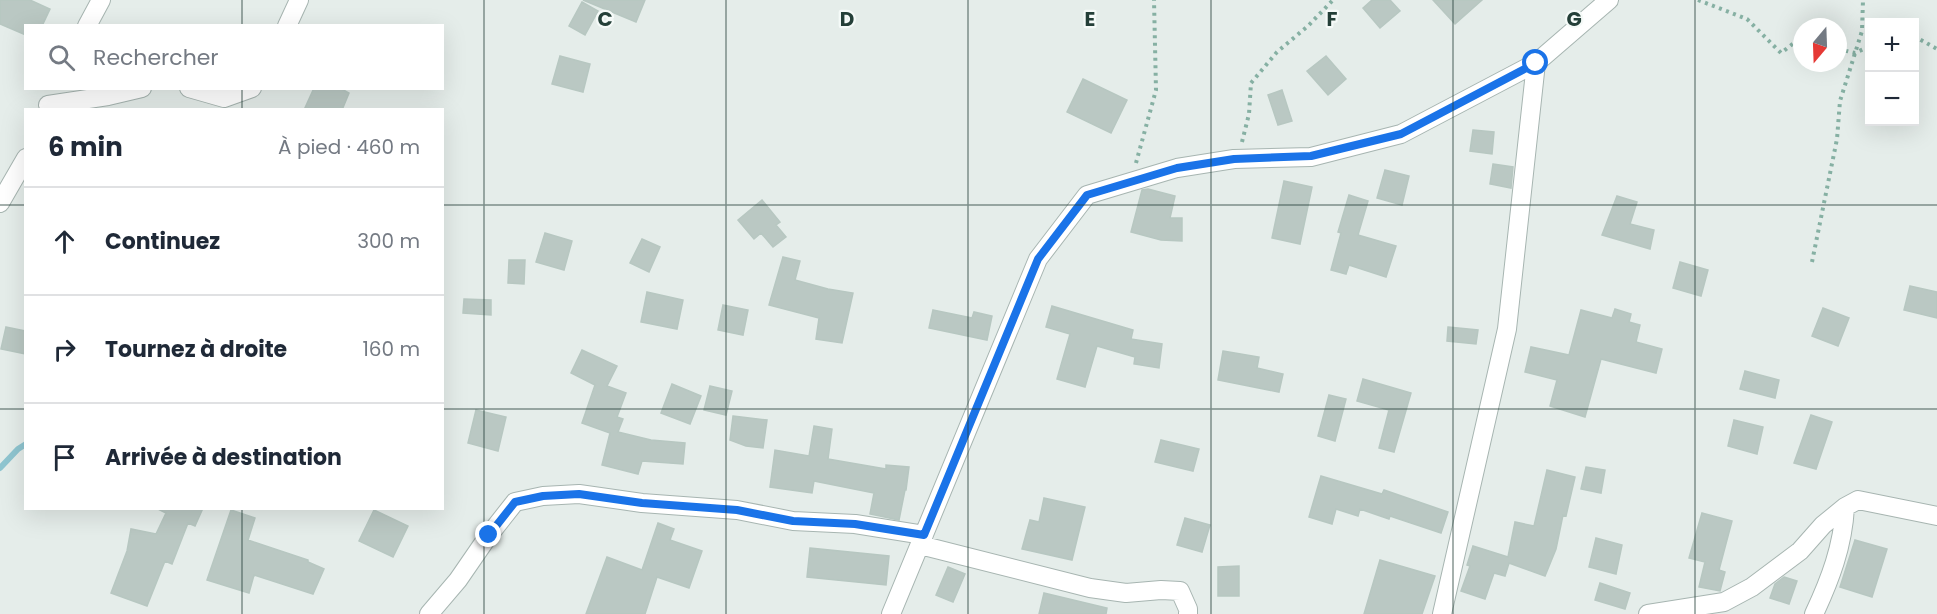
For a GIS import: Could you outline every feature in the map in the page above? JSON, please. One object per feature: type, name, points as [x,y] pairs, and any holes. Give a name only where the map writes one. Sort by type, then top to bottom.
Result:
[{"type":"street","points":[[88,24],[101,0]]},
{"type":"street","points":[[288,24],[299,0]]},
{"type":"street","points":[[891,614],[1038,259],[1087,195],[1177,168],[1234,159],[1311,156],[1401,134],[1536,63],[1610,0]]},
{"type":"street","points":[[1442,614],[1508,328],[1536,63]]},
{"type":"street","points":[[49,101],[108,96],[134,90]]},
{"type":"street","points":[[196,90],[224,98],[246,90]]},
{"type":"street","points":[[0,203],[24,161]]},
{"type":"street","points":[[429,614],[458,580],[515,502],[543,496],[579,494],[642,503],[737,510],[793,521],[855,524],[922,540],[1090,588],[1126,593],[1180,591],[1188,614]]},
{"type":"street","points":[[1654,613],[1724,602],[1752,588],[1800,551],[1823,525],[1845,507],[1858,500],[1937,516]]},
{"type":"street","points":[[1814,614],[1837,556],[1844,525],[1845,507]]},
{"type":"path","points":[[1131,182],[1156,90],[1154,0]]},
{"type":"path","points":[[1234,159],[1245,137],[1251,83],[1277,52],[1308,26],[1333,0]]},
{"type":"path","points":[[1698,0],[1747,19],[1781,53],[1793,44]]},
{"type":"path","points":[[1812,262],[1837,140],[1840,101],[1862,31],[1863,0]]},
{"type":"path","points":[[1919,39],[1937,49]]},
{"type":"path","points":[[1847,51],[1855,53],[1865,48]]},
{"type":"building","points":[[0,0],[30,0],[50,9],[43,24],[24,24],[24,34],[0,24]]},
{"type":"building","points":[[583,0],[645,0],[636,22]]},
{"type":"building","points":[[1372,0],[1390,0],[1400,11],[1380,28],[1363,8]]},
{"type":"building","points":[[1433,0],[1482,0],[1455,24]]},
{"type":"building","points":[[582,2],[598,11],[585,35],[569,26]]},
{"type":"building","points":[[560,56],[590,64],[583,92],[552,84]]},
{"type":"building","points":[[1326,56],[1346,79],[1328,95],[1307,71]]},
{"type":"building","points":[[1083,79],[1127,100],[1111,133],[1067,112]]},
{"type":"building","points":[[313,90],[344,90],[349,93],[343,108],[305,108]]},
{"type":"building","points":[[1282,90],[1292,121],[1278,125],[1268,95]]},
{"type":"building","points":[[1473,130],[1494,132],[1492,154],[1470,151]]},
{"type":"building","points":[[1493,164],[1513,167],[1511,188],[1490,184]]},
{"type":"building","points":[[1385,170],[1409,176],[1402,205],[1377,198]]},
{"type":"building","points":[[1284,181],[1312,187],[1300,244],[1272,238]]},
{"type":"building","points":[[1148,189],[1175,196],[1170,218],[1182,218],[1182,241],[1161,240],[1131,232],[1142,190]]},
{"type":"building","points":[[1349,195],[1368,201],[1358,235],[1396,246],[1386,277],[1349,265],[1346,274],[1331,270],[1341,233],[1338,232]]},
{"type":"building","points":[[1617,196],[1637,202],[1630,224],[1654,230],[1650,249],[1602,235]]},
{"type":"building","points":[[762,200],[780,222],[776,225],[786,237],[773,247],[761,233],[754,239],[738,220]]},
{"type":"building","points":[[545,233],[572,241],[564,270],[536,262]]},
{"type":"building","points":[[642,239],[660,247],[649,272],[630,263]]},
{"type":"building","points":[[783,257],[800,261],[795,280],[853,293],[842,343],[816,339],[819,318],[769,305]]},
{"type":"building","points":[[509,260],[525,260],[524,284],[508,283]]},
{"type":"building","points":[[1680,262],[1708,270],[1701,296],[1673,288]]},
{"type":"building","points":[[1910,286],[1937,292],[1937,318],[1904,310]]},
{"type":"building","points":[[647,292],[683,300],[677,329],[641,322]]},
{"type":"building","points":[[464,299],[491,300],[491,315],[463,313]]},
{"type":"building","points":[[723,305],[748,310],[743,335],[718,330]]},
{"type":"building","points":[[1052,306],[1133,330],[1131,339],[1162,344],[1159,368],[1134,364],[1135,357],[1097,346],[1085,387],[1057,379],[1070,334],[1046,327]]},
{"type":"building","points":[[1823,308],[1849,318],[1838,346],[1812,336]]},
{"type":"building","points":[[1615,309],[1631,314],[1629,322],[1640,325],[1636,342],[1662,349],[1656,373],[1601,359],[1585,417],[1550,406],[1557,380],[1525,372],[1531,347],[1569,355],[1581,310],[1612,318]]},
{"type":"building","points":[[933,310],[972,318],[974,312],[992,316],[987,340],[929,328]]},
{"type":"building","points":[[6,327],[24,331],[24,354],[1,349]]},
{"type":"building","points":[[1448,327],[1478,330],[1476,344],[1447,341]]},
{"type":"building","points":[[582,350],[617,366],[607,386],[626,393],[617,417],[623,419],[618,432],[651,440],[685,443],[683,464],[642,461],[638,474],[602,465],[610,433],[582,423],[595,385],[571,373]]},
{"type":"building","points":[[1223,351],[1259,357],[1257,368],[1283,374],[1279,392],[1218,380]]},
{"type":"building","points":[[1745,371],[1779,380],[1775,398],[1740,389]]},
{"type":"building","points":[[1363,379],[1411,393],[1394,452],[1379,448],[1389,410],[1357,401]]},
{"type":"building","points":[[672,384],[701,396],[690,424],[661,413]]},
{"type":"building","points":[[710,386],[732,391],[726,415],[704,410]]},
{"type":"building","points":[[1329,395],[1346,399],[1335,441],[1318,436]]},
{"type":"building","points":[[476,410],[506,417],[498,451],[468,443]]},
{"type":"building","points":[[1811,415],[1832,422],[1816,469],[1794,463]]},
{"type":"building","points":[[733,416],[767,420],[763,448],[746,446],[730,440]]},
{"type":"building","points":[[1734,420],[1763,427],[1757,454],[1728,446]]},
{"type":"building","points":[[814,426],[832,429],[828,459],[886,469],[886,465],[909,467],[899,520],[870,514],[874,493],[814,481],[812,493],[770,487],[775,450],[809,456]]},
{"type":"building","points":[[1161,440],[1199,449],[1193,471],[1155,462]]},
{"type":"building","points":[[1586,467],[1605,470],[1601,493],[1581,489]]},
{"type":"building","points":[[1547,470],[1575,477],[1566,516],[1563,515],[1556,549],[1545,576],[1509,563],[1505,576],[1494,573],[1485,599],[1461,591],[1470,566],[1467,565],[1473,546],[1508,557],[1515,522],[1534,526]]},
{"type":"building","points":[[1321,476],[1382,494],[1384,490],[1448,512],[1441,533],[1390,516],[1389,519],[1360,509],[1358,516],[1336,509],[1332,524],[1309,517]]},
{"type":"building","points":[[1044,498],[1085,507],[1072,560],[1022,549],[1030,520],[1039,522]]},
{"type":"building","points":[[160,510],[202,510],[195,526],[188,523],[172,564],[165,561],[147,606],[111,593],[127,551],[131,529],[156,534],[166,513]]},
{"type":"building","points":[[231,510],[255,518],[248,540],[308,560],[324,569],[313,594],[254,575],[249,593],[207,580]]},
{"type":"building","points":[[374,510],[408,526],[393,557],[359,541]]},
{"type":"building","points":[[1702,513],[1732,521],[1719,570],[1725,572],[1720,591],[1699,587],[1705,562],[1689,558]]},
{"type":"building","points":[[1185,518],[1210,525],[1202,552],[1177,545]]},
{"type":"building","points":[[658,523],[674,529],[670,540],[702,551],[689,588],[657,577],[645,614],[586,614],[607,557],[642,570]]},
{"type":"building","points":[[1596,538],[1622,545],[1616,574],[1589,567]]},
{"type":"building","points":[[1855,540],[1887,549],[1872,597],[1840,587]]},
{"type":"building","points":[[810,548],[889,556],[886,585],[807,577]]},
{"type":"building","points":[[1380,560],[1435,576],[1422,614],[1364,614]]},
{"type":"building","points":[[1239,566],[1239,596],[1218,596],[1218,567]]},
{"type":"building","points":[[948,567],[965,574],[953,602],[936,595]]},
{"type":"building","points":[[1784,577],[1797,581],[1789,604],[1770,598],[1775,584]]},
{"type":"building","points":[[1600,583],[1630,593],[1625,609],[1595,600]]},
{"type":"building","points":[[1044,593],[1107,608],[1106,614],[1039,614]]},
{"type":"waterway","points":[[0,468],[24,445]]},
{"type":"route","points":[[489,535],[515,502],[543,496],[579,494],[642,503],[737,510],[793,521],[855,524],[924,535],[1038,259],[1087,195],[1177,168],[1234,159],[1311,156],[1401,134],[1536,63]]}]
